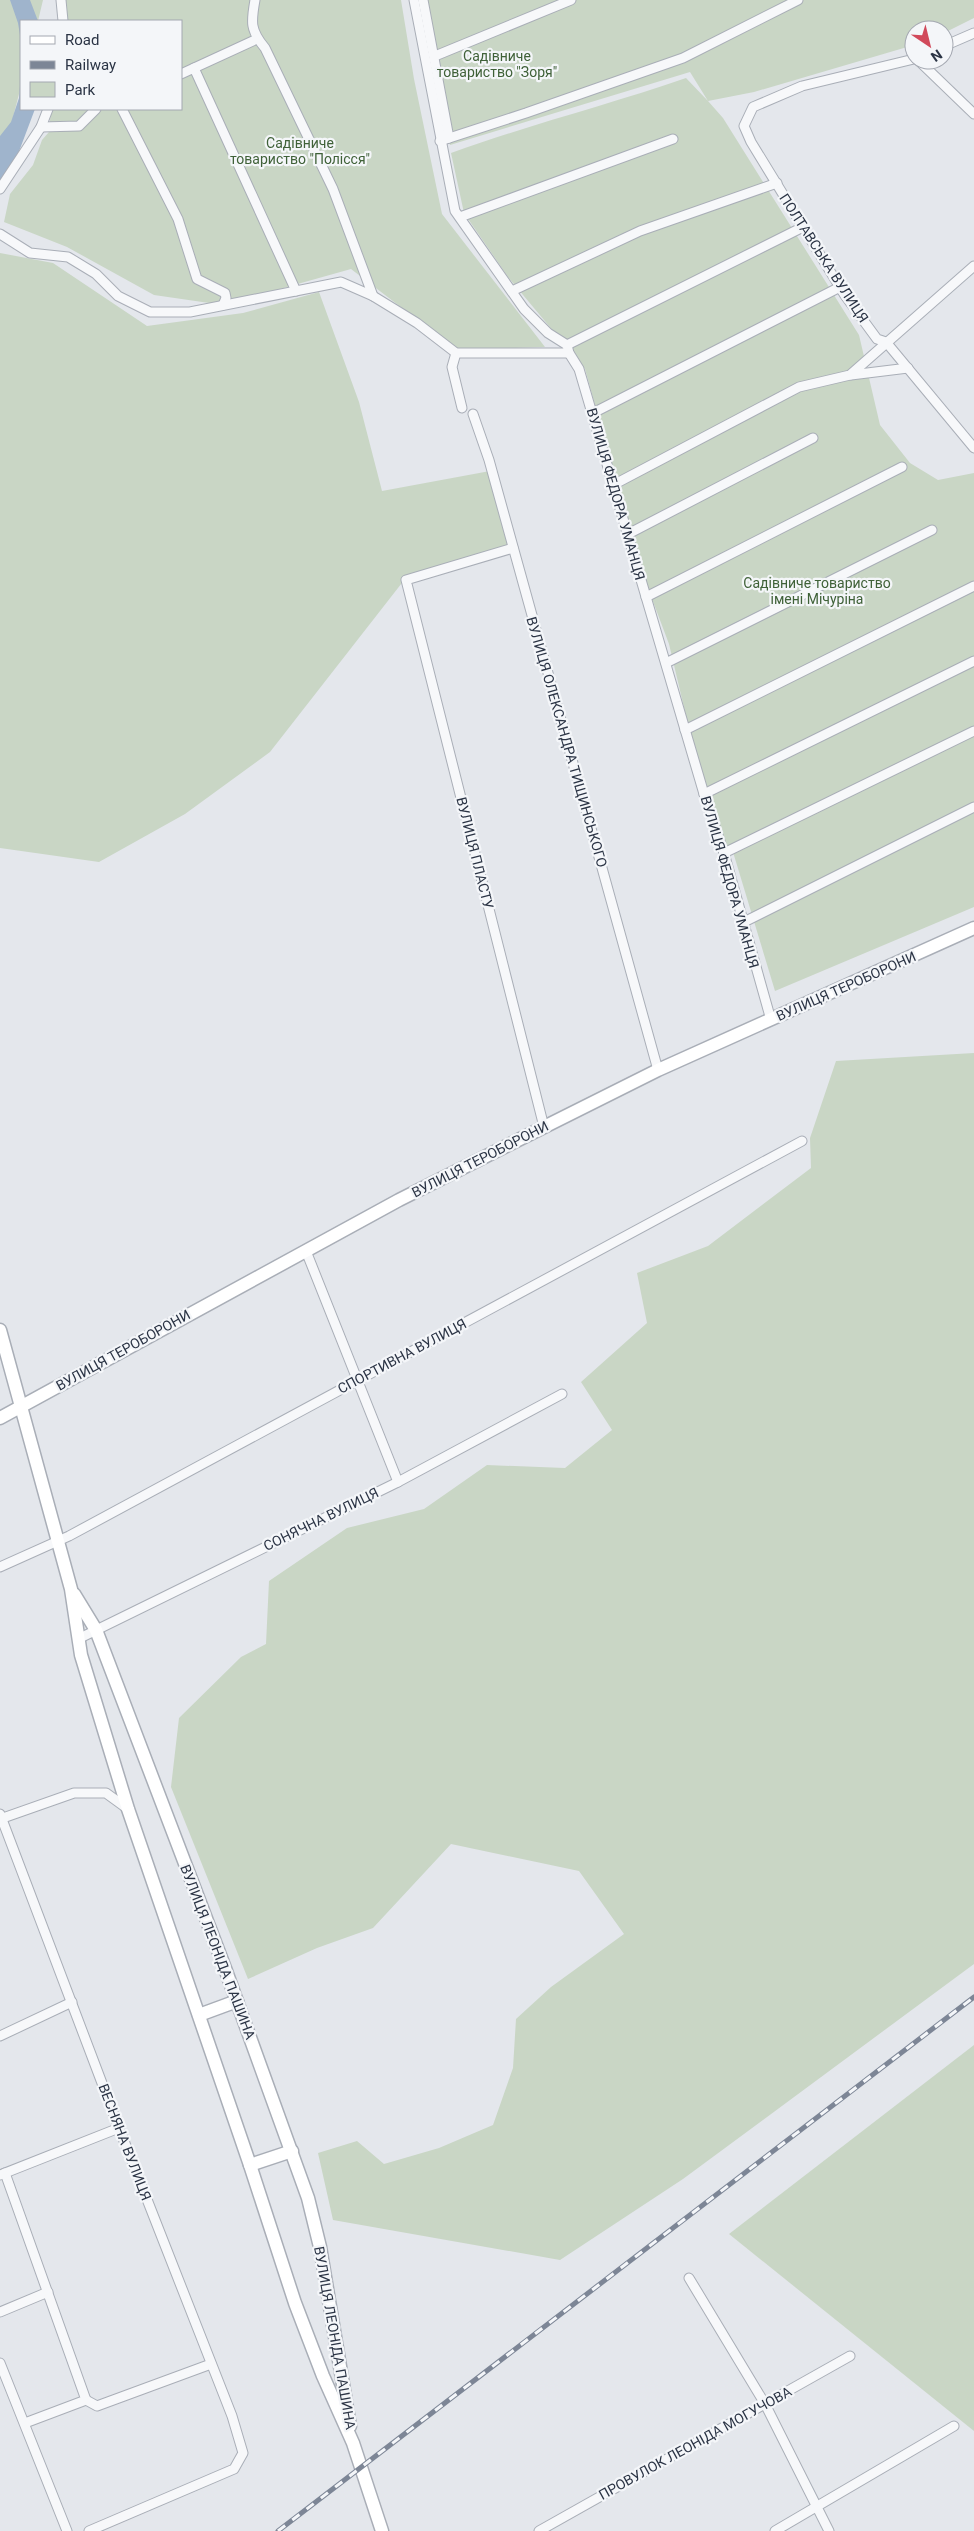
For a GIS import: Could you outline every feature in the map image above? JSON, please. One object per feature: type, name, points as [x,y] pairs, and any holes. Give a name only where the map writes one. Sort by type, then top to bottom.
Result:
[{"type":"main road","name":"ВУЛИЦЯ ТЕРОБОРОНИ","points":[[0,1418],[399,1200],[544,1127],[658,1070],[974,928]]},
{"type":"main road","points":[[0,1330],[22,1406],[56,1542],[71,1589]]},
{"type":"main road","name":"ВУЛИЦЯ ЛЕОНІДА ПАШИНА","points":[[71,1589],[96,1630],[237,2001],[308,2198],[320,2247],[352,2443]]},
{"type":"main road","name":"ВУЛИЦЯ ЛЕОНІДА ПАШИНА","points":[[71,1589],[81,1655],[128,1809],[250,2164],[295,2303],[323,2376],[352,2443]]},
{"type":"main road","points":[[199,2015],[237,2001]]},
{"type":"main road","points":[[250,2164],[292,2150]]},
{"type":"main road","points":[[352,2443],[382,2531]]},
{"type":"street","points":[[61,0],[63,20]]},
{"type":"street","points":[[255,0],[251,24],[257,38],[265,48],[333,189],[373,296]]},
{"type":"street","name":"ВУЛИЦЯ ФЕДОРА УМАНЦЯ","points":[[414,0],[444,139],[455,212],[524,309],[568,349],[580,369],[704,794],[724,853],[742,923],[771,1020]]},
{"type":"street","points":[[424,0],[435,56],[444,139],[683,58],[798,0]]},
{"type":"street","points":[[435,56],[571,0]]},
{"type":"street","points":[[954,42],[974,33]]},
{"type":"street","points":[[182,74],[257,38]]},
{"type":"street","name":"ПОЛТАВСЬКА ВУЛИЦЯ","points":[[904,63],[802,86],[753,107],[744,126],[751,142],[840,287],[877,338],[886,342],[974,448]]},
{"type":"street","points":[[194,68],[296,291]]},
{"type":"street","points":[[927,70],[974,114]]},
{"type":"street","points":[[0,189],[41,127],[48,110]]},
{"type":"street","points":[[41,127],[79,126],[95,110]]},
{"type":"street","points":[[123,110],[178,219],[197,279],[224,293],[226,298],[223,305]]},
{"type":"street","points":[[460,217],[673,139]]},
{"type":"street","points":[[512,291],[640,231],[777,183]]},
{"type":"street","points":[[0,234],[30,253],[68,257],[96,274],[118,296],[150,312],[190,312],[341,282],[373,296],[416,323],[456,353],[568,349],[803,227]]},
{"type":"street","points":[[850,374],[974,266]]},
{"type":"street","points":[[593,413],[840,287]]},
{"type":"street","points":[[456,353],[452,367],[462,408]]},
{"type":"street","points":[[613,485],[799,387],[850,374],[908,368]]},
{"type":"street","name":"ВУЛИЦЯ ОЛЕКСАНДРА ТИЩИНСЬКОГО","points":[[473,414],[513,548],[658,1070]]},
{"type":"street","points":[[628,534],[813,438]]},
{"type":"street","points":[[646,597],[902,467]]},
{"type":"street","points":[[666,663],[932,530]]},
{"type":"street","name":"ВУЛИЦЯ ПЛАСТУ","points":[[513,548],[406,580],[544,1127]]},
{"type":"street","points":[[685,730],[974,586]]},
{"type":"street","points":[[704,794],[974,661]]},
{"type":"street","points":[[724,853],[974,731]]},
{"type":"street","points":[[742,923],[974,807]]},
{"type":"street","name":"СПОРТИВНА ВУЛИЦЯ","points":[[0,1567],[56,1542],[802,1141]]},
{"type":"street","points":[[306,1251],[398,1482]]},
{"type":"street","name":"СОНЯЧНА ВУЛИЦЯ","points":[[78,1639],[398,1482],[562,1394]]},
{"type":"street","points":[[0,1817],[74,1793],[106,1793],[128,1809]]},
{"type":"street","name":"ВЕСНЯНА ВУЛИЦЯ","points":[[0,1817],[232,2416],[243,2453],[234,2469],[89,2531]]},
{"type":"street","points":[[0,2036],[72,2002]]},
{"type":"street","points":[[119,2128],[3,2174],[48,2292],[86,2400],[97,2406],[211,2364]]},
{"type":"street","points":[[688,2278],[765,2404],[829,2531]]},
{"type":"street","points":[[0,2312],[48,2292]]},
{"type":"street","name":"ПРОВУЛОК ЛЕОНІДА МОГУЧОВА","points":[[539,2531],[850,2356]]},
{"type":"street","points":[[0,2363],[67,2531]]},
{"type":"street","points":[[25,2423],[86,2400]]},
{"type":"street","points":[[775,2531],[954,2426]]},
{"type":"green space","points":[[0,0],[43,0],[38,20],[20,20],[20,90],[0,169]]},
{"type":"green space","name":"Садівниче товариство \"Полісся\"","points":[[62,0],[401,0],[414,79],[442,214],[545,347],[457,350],[351,269],[223,305],[154,295],[67,247],[4,222],[10,194],[33,165],[42,140],[49,132],[51,110],[182,110],[182,20],[60,20]]},
{"type":"green space","name":"Садівниче товариство \"Зоря\"","points":[[419,0],[974,0],[974,18],[954,28],[954,20],[904,20],[904,48],[754,92],[708,101],[690,72],[450,145]]},
{"type":"green space","name":"Садівниче товариство імені Мічуріна","points":[[686,78],[723,118],[859,335],[880,425],[910,463],[938,480],[974,473],[974,907],[775,991],[733,852],[723,846],[718,820],[691,737],[669,644],[640,567],[585,369],[508,277],[464,213],[451,153]]},
{"type":"green space","points":[[0,253],[53,263],[147,326],[243,313],[319,292],[359,402],[382,491],[490,471],[511,547],[405,579],[270,752],[185,814],[99,862],[0,848]]},
{"type":"green space","points":[[974,1053],[974,1964],[683,2179],[560,2260],[333,2220],[318,2153],[357,2141],[384,2164],[439,2148],[493,2125],[513,2068],[516,2019],[551,1987],[624,1934],[579,1871],[451,1844],[373,1928],[317,1948],[248,1979],[171,1787],[179,1718],[241,1657],[266,1644],[269,1581],[347,1528],[424,1509],[487,1465],[565,1468],[612,1430],[581,1382],[647,1323],[637,1273],[708,1246],[811,1168],[810,1138],[836,1061]]},
{"type":"green space","points":[[974,2045],[974,2431],[729,2234]]},
{"type":"water","points":[[10,0],[30,0],[38,20],[20,20],[20,35]]},
{"type":"water","points":[[20,86],[20,110],[35,110],[12,170],[0,183],[0,136],[11,122],[19,98]]},
{"type":"railway","points":[[278,2531],[974,1997]]}]
